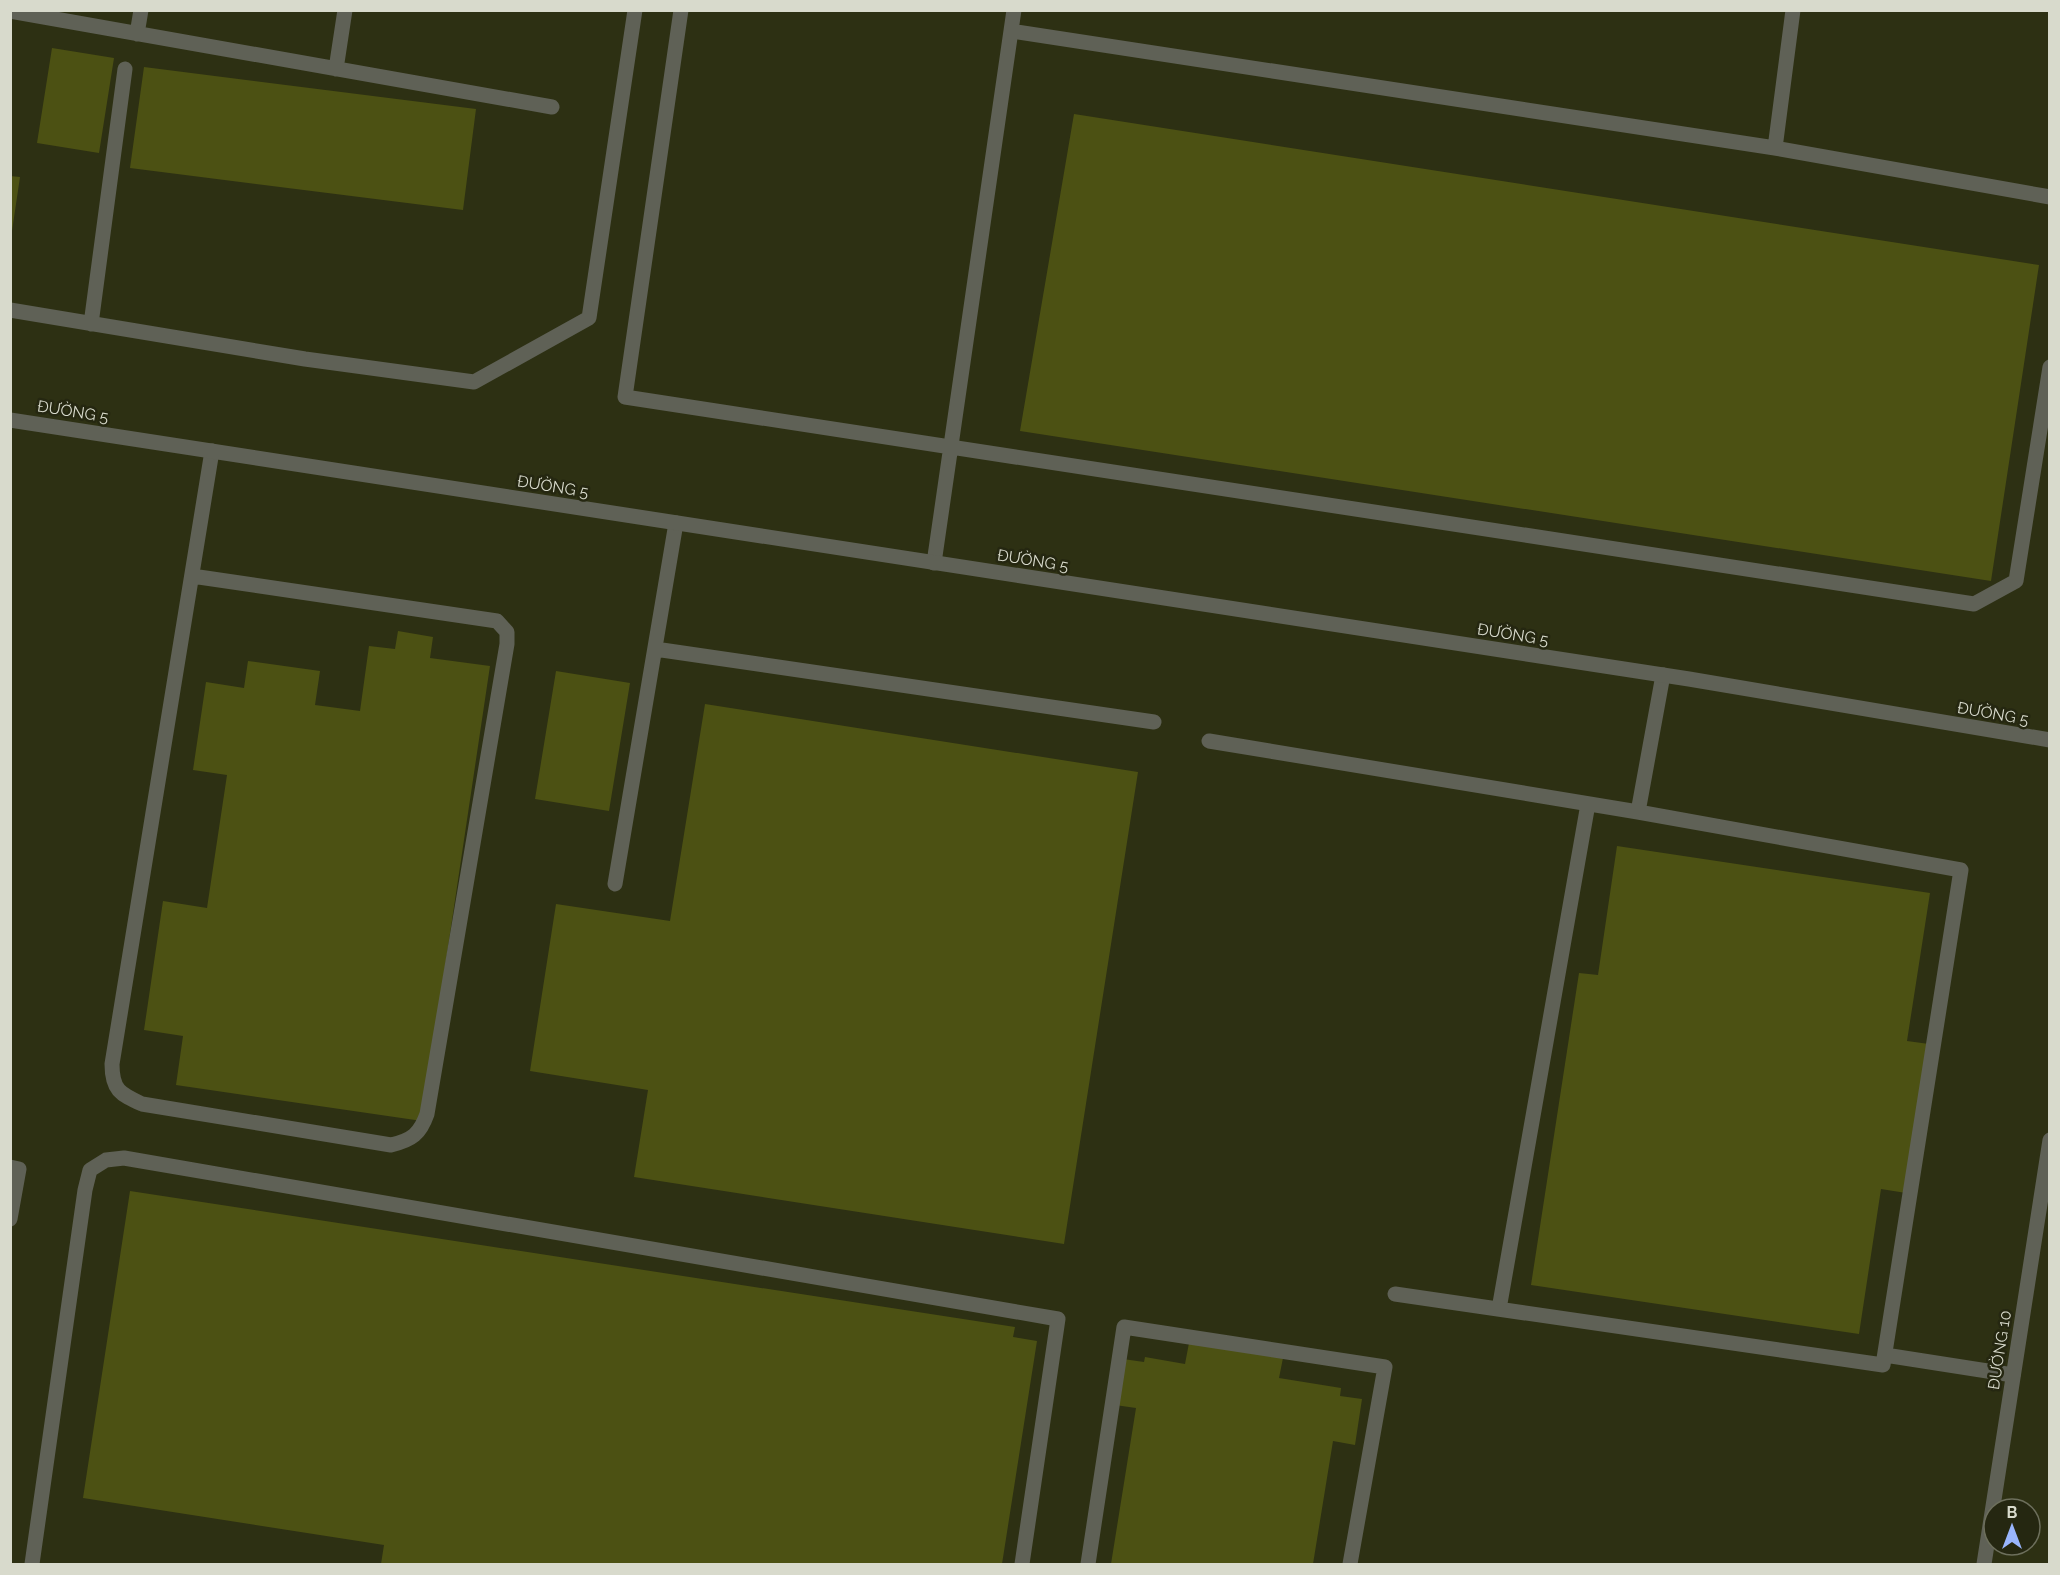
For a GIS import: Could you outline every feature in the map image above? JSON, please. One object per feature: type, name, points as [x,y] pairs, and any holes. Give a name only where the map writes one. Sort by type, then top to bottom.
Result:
[{"type":"street","points":[[137,34],[141,10]]},
{"type":"street","points":[[336,69],[345,10]]},
{"type":"street","points":[[10,310],[305,359],[474,382],[589,318],[635,10]]},
{"type":"street","points":[[681,10],[625,397],[1974,604],[2016,582],[2049,367]]},
{"type":"street","points":[[934,563],[1014,10]]},
{"type":"street","points":[[1775,148],[1793,10]]},
{"type":"street","points":[[10,11],[552,107]]},
{"type":"street","points":[[1011,31],[1775,148],[2049,197]]},
{"type":"street","points":[[91,324],[125,69]]},
{"type":"street","name":"ĐƯỜNG 5","points":[[10,420],[1663,675],[2049,740]]},
{"type":"street","points":[[192,576],[497,621],[507,632],[507,644],[427,1113],[421,1129],[405,1141],[391,1144],[142,1104],[124,1095],[117,1088],[112,1075],[212,451]]},
{"type":"street","points":[[615,884],[676,523]]},
{"type":"street","points":[[655,650],[1154,722]]},
{"type":"street","points":[[1638,812],[1663,675]]},
{"type":"street","points":[[1209,741],[1638,812],[1961,870],[1883,1365],[1395,1294]]},
{"type":"street","points":[[1499,1309],[1588,804]]},
{"type":"street","name":"ĐƯỜNG 10","points":[[1984,1564],[2049,1140]]},
{"type":"street","points":[[32,1564],[85,1190],[90,1170],[106,1160],[124,1158],[1058,1319],[1022,1564]]},
{"type":"street","points":[[10,1167],[19,1169],[10,1219]]},
{"type":"street","points":[[1088,1564],[1124,1327],[1385,1367],[1350,1564]]},
{"type":"street","points":[[1885,1356],[2013,1375]]},
{"type":"shaded area","points":[[11,11],[2049,11],[2049,1564],[11,1564]]},
{"type":"building","points":[[52,48],[114,58],[99,153],[37,143]]},
{"type":"building","points":[[144,67],[476,109],[463,210],[130,168]]},
{"type":"building","points":[[1074,114],[2039,265],[1991,581],[1020,431]]},
{"type":"building","points":[[10,176],[20,177],[12,231],[10,231]]},
{"type":"building","points":[[398,631],[433,637],[430,658],[490,666],[422,1121],[176,1085],[183,1036],[144,1030],[163,901],[207,908],[227,775],[193,770],[206,682],[244,688],[248,661],[320,671],[315,705],[360,711],[369,646],[395,649]]},
{"type":"building","points":[[556,671],[630,683],[609,811],[535,799]]},
{"type":"building","points":[[705,704],[1138,772],[1064,1244],[634,1177],[648,1090],[530,1071],[556,904],[670,921]]},
{"type":"building","points":[[1617,846],[1930,893],[1907,1041],[1929,1044],[1906,1193],[1881,1189],[1859,1334],[1531,1285],[1579,973],[1598,975]]},
{"type":"building","points":[[130,1191],[1015,1327],[1013,1337],[1037,1341],[1002,1564],[381,1564],[384,1545],[83,1498]]},
{"type":"building","points":[[1189,1343],[1283,1358],[1279,1378],[1341,1388],[1340,1396],[1362,1399],[1355,1445],[1333,1441],[1313,1564],[1111,1564],[1136,1408],[1115,1405],[1123,1359],[1144,1362],[1145,1357],[1185,1364]]}]
